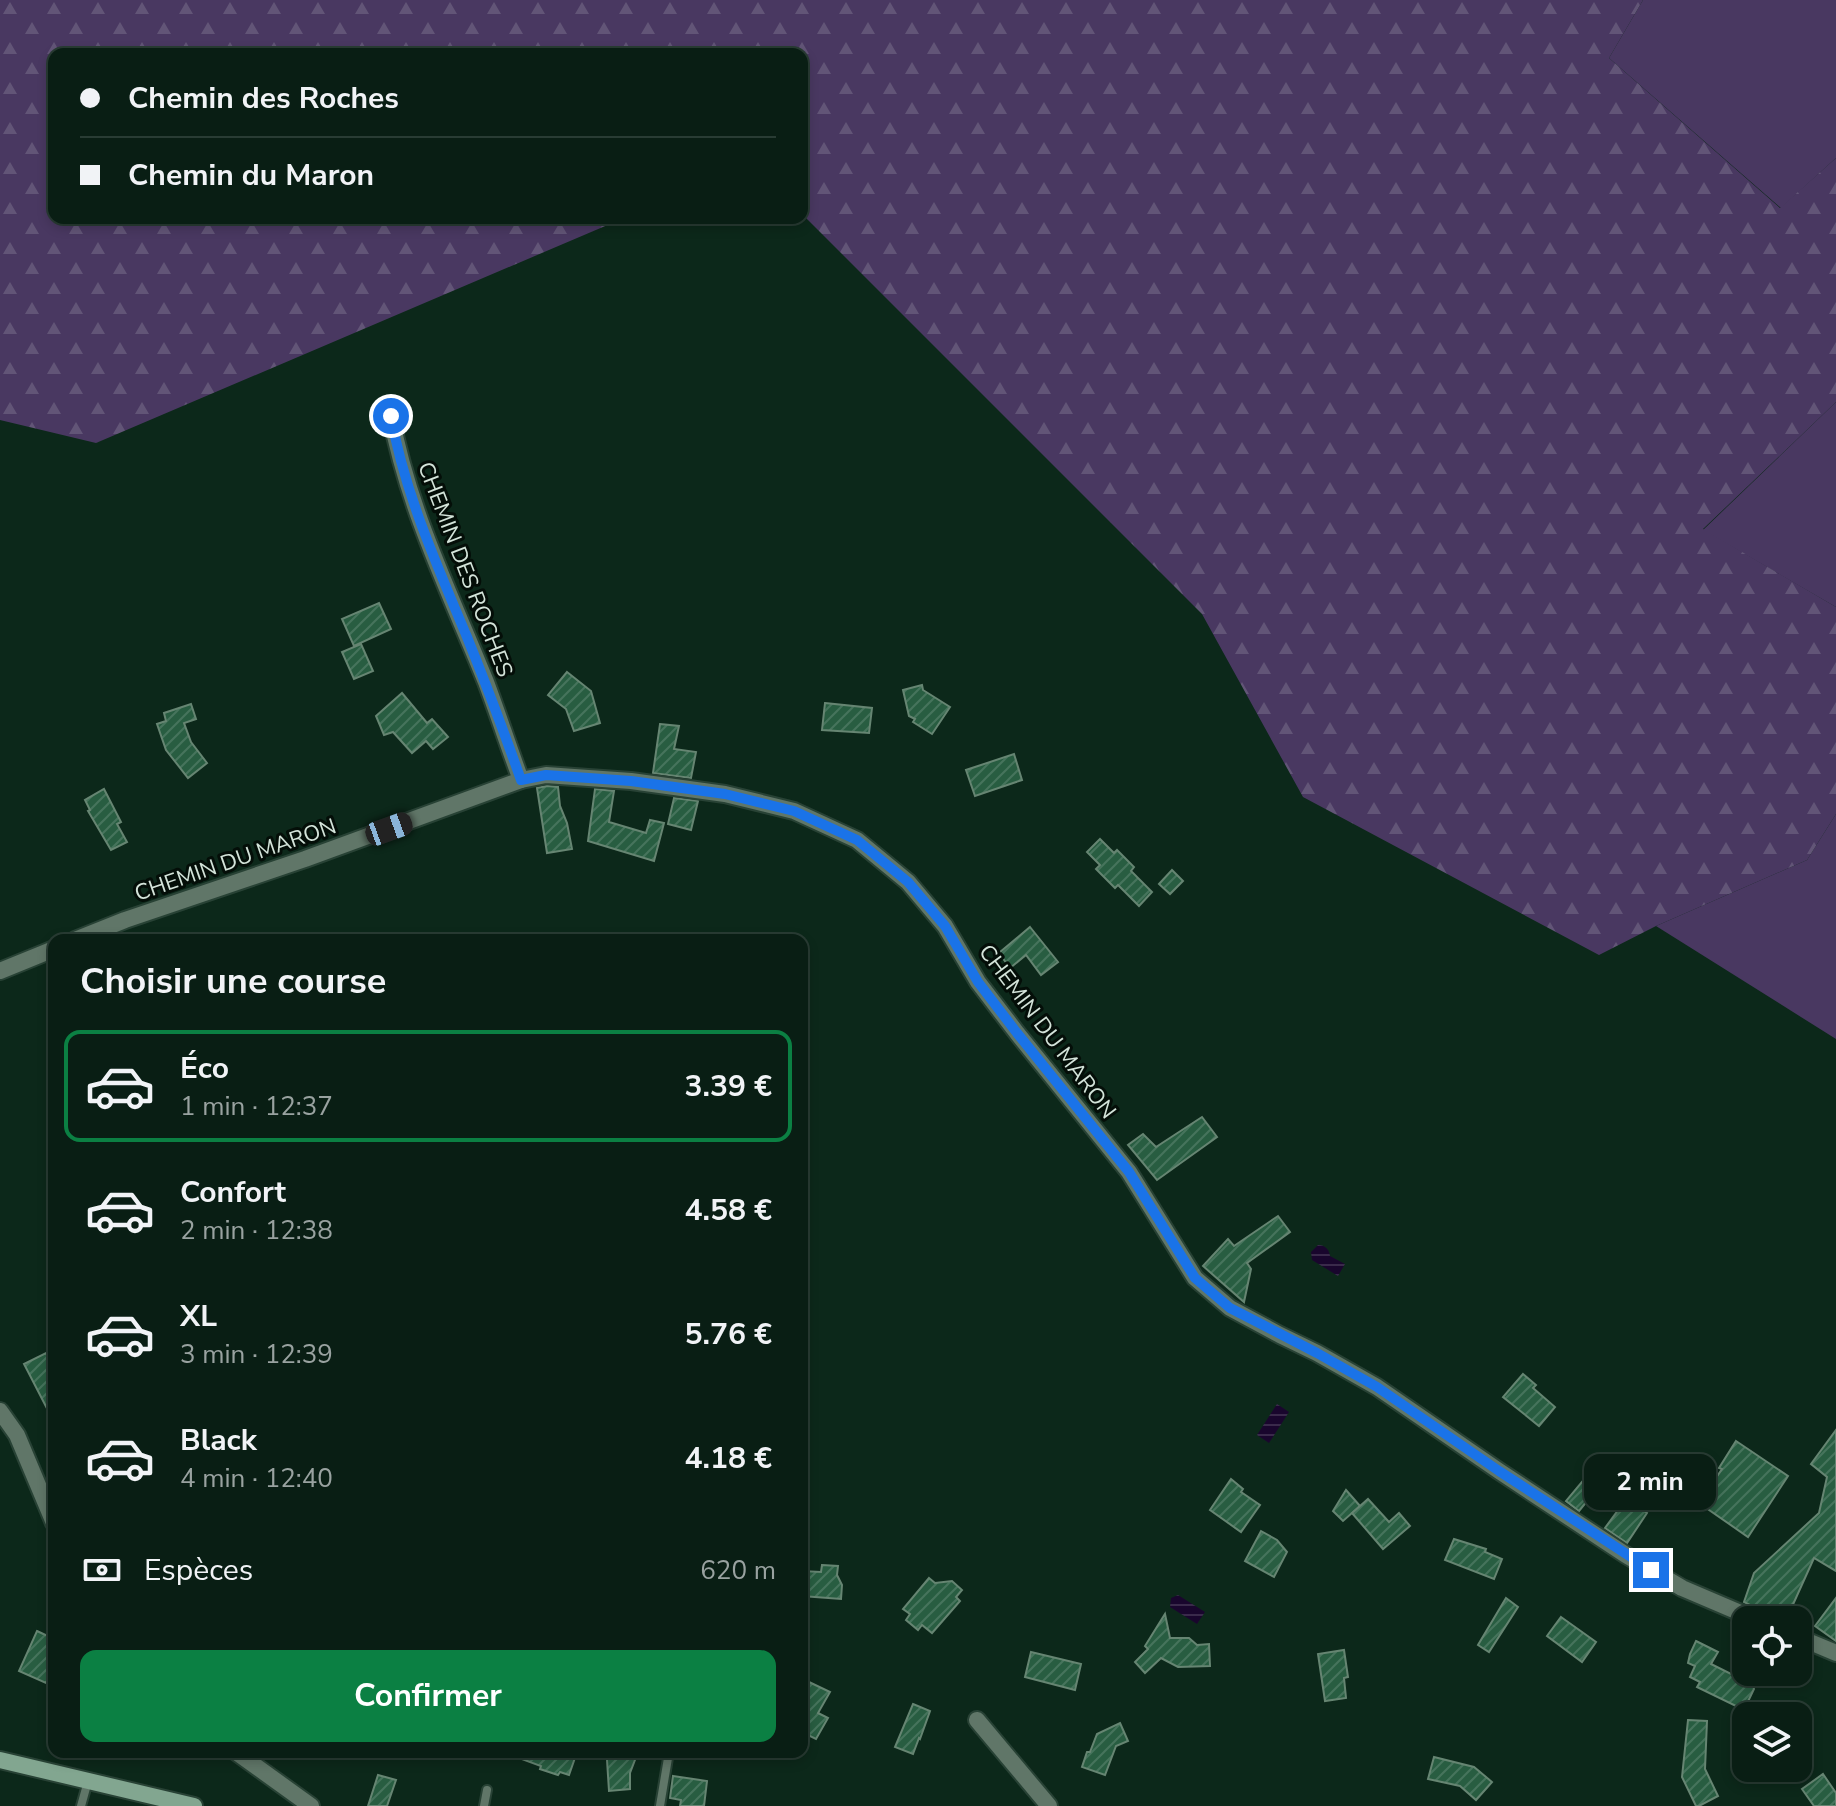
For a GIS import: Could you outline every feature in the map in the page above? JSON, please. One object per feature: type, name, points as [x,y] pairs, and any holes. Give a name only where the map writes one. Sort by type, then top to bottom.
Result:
[{"type":"street","name":"CHEMIN DES ROCHES","points":[[391,416],[397,448],[414,501],[521,780]]},
{"type":"street","name":"CHEMIN DU MARON","points":[[90,934],[521,780],[546,775],[631,781],[725,794],[794,811],[857,840],[908,882],[945,926],[993,1002],[1129,1172],[1195,1278],[1230,1308],[1377,1387],[1626,1555],[1682,1588],[1732,1609]]},
{"type":"street","points":[[0,971],[48,951]]},
{"type":"street","points":[[0,1411],[17,1435],[48,1509]]},
{"type":"street","points":[[1812,1643],[1836,1653]]},
{"type":"street","points":[[977,1720],[1049,1806]]},
{"type":"street","points":[[244,1758],[311,1806]]},
{"type":"street","points":[[0,1760],[194,1806]]},
{"type":"lane","points":[[660,1806],[668,1758]]},
{"type":"lane","points":[[81,1806],[88,1781]]},
{"type":"lane","points":[[484,1806],[487,1790]]},
{"type":"green space","points":[[0,0],[1643,0],[1609,58],[1780,208],[1836,158],[1836,402],[1703,529],[1836,607],[1836,814],[1807,860],[1656,926],[1599,955],[1303,797],[1202,614],[808,220],[808,48],[48,48],[48,224],[610,224],[96,443],[0,420]]},
{"type":"green space","points":[[1643,0],[1836,0],[1836,158],[1781,208],[1609,58]]},
{"type":"green space","points":[[1836,402],[1836,607],[1703,530]]},
{"type":"green space","points":[[1836,814],[1836,1039],[1656,926],[1807,860]]},
{"type":"shaded area","points":[[1318,1245],[1328,1249],[1330,1256],[1345,1264],[1338,1276],[1312,1260],[1311,1252]]},
{"type":"shaded area","points":[[1277,1404],[1289,1412],[1269,1443],[1257,1435]]},
{"type":"shaded area","points":[[1178,1595],[1205,1612],[1197,1624],[1170,1607],[1171,1598]]},
{"type":"building","points":[[379,603],[391,629],[354,646],[342,619]]},
{"type":"building","points":[[361,644],[373,671],[354,679],[342,652]]},
{"type":"building","points":[[567,672],[591,691],[600,723],[574,731],[566,709],[548,695]]},
{"type":"building","points":[[922,685],[923,690],[950,707],[932,734],[909,716],[903,690]]},
{"type":"building","points":[[402,693],[427,723],[432,719],[448,737],[433,749],[426,741],[412,753],[393,732],[384,735],[376,716]]},
{"type":"building","points":[[825,703],[872,708],[869,733],[822,730]]},
{"type":"building","points":[[191,704],[196,719],[184,723],[191,742],[207,763],[188,778],[166,750],[157,724],[166,721],[164,713]]},
{"type":"building","points":[[660,724],[679,726],[674,749],[696,752],[691,778],[653,773]]},
{"type":"building","points":[[1014,754],[1022,780],[975,796],[966,770]]},
{"type":"building","points":[[558,787],[572,849],[547,853],[537,788]]},
{"type":"building","points":[[104,789],[121,822],[117,824],[127,842],[111,850],[88,811],[85,800]]},
{"type":"building","points":[[595,789],[614,791],[609,822],[646,833],[650,820],[664,823],[654,861],[588,841]]},
{"type":"building","points":[[674,798],[698,801],[691,830],[668,824]]},
{"type":"building","points":[[1100,839],[1134,867],[1131,871],[1152,892],[1139,906],[1096,869],[1100,865],[1087,852]]},
{"type":"building","points":[[1172,870],[1183,881],[1170,894],[1159,884]]},
{"type":"building","points":[[1030,927],[1058,962],[1041,975],[1026,955],[1010,968],[999,953]]},
{"type":"building","points":[[1202,1117],[1217,1137],[1157,1180],[1128,1145],[1143,1134],[1156,1147]]},
{"type":"building","points":[[1278,1216],[1290,1232],[1247,1263],[1251,1269],[1244,1302],[1203,1266],[1228,1239],[1234,1246]]},
{"type":"building","points":[[46,1353],[48,1410],[24,1364]]},
{"type":"building","points":[[1523,1374],[1536,1385],[1533,1388],[1555,1407],[1539,1426],[1503,1397]]},
{"type":"building","points":[[1836,1430],[1836,1571],[1814,1558],[1792,1606],[1752,1606],[1744,1602],[1754,1573],[1819,1513],[1827,1477],[1811,1464]]},
{"type":"building","points":[[1736,1441],[1788,1476],[1748,1537],[1699,1503]]},
{"type":"building","points":[[1598,1455],[1617,1470],[1579,1511],[1566,1501],[1587,1476]]},
{"type":"building","points":[[1231,1479],[1243,1489],[1241,1492],[1260,1505],[1241,1532],[1210,1510]]},
{"type":"building","points":[[1346,1490],[1360,1506],[1343,1521],[1333,1511]]},
{"type":"building","points":[[1627,1498],[1647,1513],[1627,1543],[1605,1528]]},
{"type":"building","points":[[1368,1499],[1389,1522],[1399,1513],[1410,1526],[1383,1549],[1352,1513]]},
{"type":"building","points":[[1261,1531],[1277,1540],[1287,1552],[1274,1577],[1245,1561]]},
{"type":"building","points":[[1454,1539],[1486,1549],[1485,1552],[1502,1559],[1494,1579],[1445,1560]]},
{"type":"building","points":[[822,1565],[838,1566],[841,1599],[808,1596],[808,1571],[821,1572]]},
{"type":"building","points":[[929,1578],[935,1583],[952,1581],[962,1590],[956,1597],[960,1601],[932,1633],[922,1625],[918,1630],[906,1620],[910,1614],[903,1609]]},
{"type":"building","points":[[1506,1598],[1518,1607],[1489,1652],[1478,1645]]},
{"type":"building","points":[[1836,1598],[1836,1641],[1815,1626]]},
{"type":"building","points":[[1165,1614],[1170,1638],[1189,1638],[1197,1645],[1209,1644],[1210,1666],[1178,1667],[1161,1658],[1145,1673],[1135,1662],[1148,1649],[1145,1646]]},
{"type":"building","points":[[1561,1617],[1596,1642],[1582,1662],[1547,1636]]},
{"type":"building","points":[[37,1631],[48,1636],[46,1683],[19,1671]]},
{"type":"building","points":[[1696,1641],[1718,1652],[1711,1664],[1732,1674],[1732,1686],[1753,1686],[1748,1702],[1732,1704],[1697,1687],[1700,1682],[1690,1677],[1695,1666],[1688,1663]]},
{"type":"building","points":[[1344,1650],[1348,1677],[1344,1678],[1346,1698],[1325,1701],[1318,1654]]},
{"type":"building","points":[[1031,1652],[1081,1664],[1075,1690],[1025,1677]]},
{"type":"building","points":[[808,1684],[830,1692],[818,1713],[828,1718],[816,1739],[808,1735]]},
{"type":"building","points":[[913,1704],[930,1711],[913,1754],[895,1747]]},
{"type":"building","points":[[1688,1720],[1707,1721],[1705,1769],[1718,1796],[1699,1806],[1696,1806],[1682,1777]]},
{"type":"building","points":[[1120,1723],[1128,1741],[1116,1746],[1105,1775],[1082,1767],[1097,1734]]},
{"type":"building","points":[[1434,1757],[1474,1767],[1492,1782],[1476,1800],[1460,1786],[1428,1779]]},
{"type":"building","points":[[519,1758],[575,1758],[569,1775],[560,1772],[558,1775],[540,1769],[541,1766]]},
{"type":"building","points":[[636,1758],[630,1773],[630,1789],[609,1791],[607,1760]]},
{"type":"building","points":[[1823,1774],[1836,1793],[1836,1806],[1814,1806],[1802,1789]]},
{"type":"building","points":[[378,1775],[396,1780],[387,1806],[368,1806]]},
{"type":"building","points":[[673,1776],[707,1781],[704,1806],[680,1806],[681,1800],[670,1798]]},
{"type":"route","points":[[391,416],[397,448],[414,501],[521,780],[546,775],[631,781],[725,794],[794,811],[857,840],[908,882],[945,926],[978,982],[1129,1172],[1195,1278],[1230,1308],[1377,1387],[1651,1570]]}]
